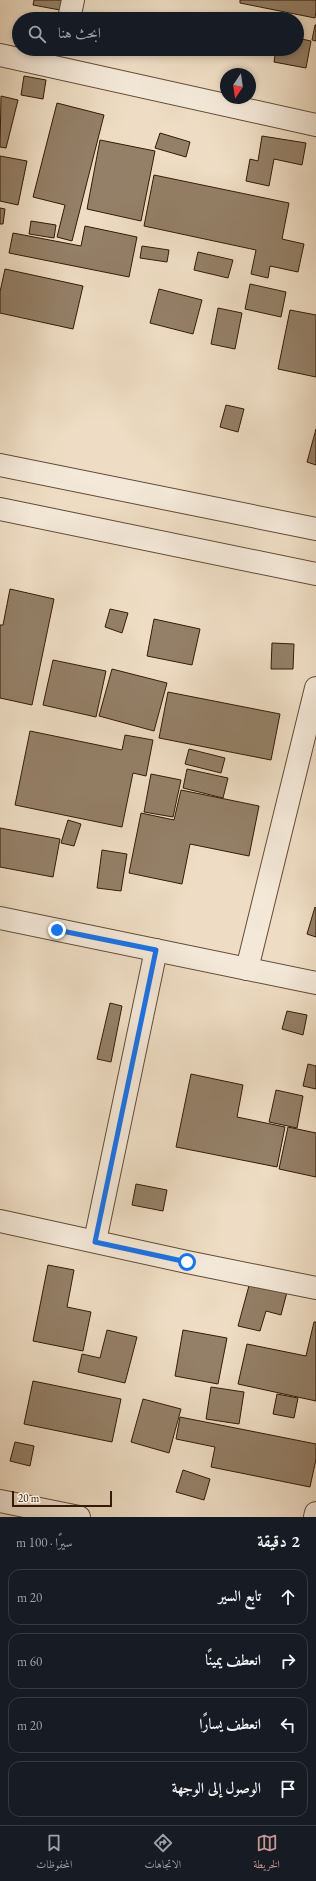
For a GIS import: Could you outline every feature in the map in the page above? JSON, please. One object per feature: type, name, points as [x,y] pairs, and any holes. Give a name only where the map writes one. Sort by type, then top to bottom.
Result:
[{"type":"street","points":[[70,12],[73,0]]},
{"type":"street","points":[[0,55],[12,56]]},
{"type":"street","points":[[20,56],[60,58],[316,125]]},
{"type":"street","points":[[0,465],[316,529]]},
{"type":"street","points":[[0,509],[316,574]]},
{"type":"street","points":[[247,969],[316,688]]},
{"type":"street","points":[[0,918],[316,983]]},
{"type":"street","points":[[95,1242],[156,950]]},
{"type":"street","points":[[0,1221],[187,1262],[316,1288]]},
{"type":"street","points":[[0,1501],[79,1517]]},
{"type":"street","points":[[315,1517],[316,1513]]},
{"type":"building","points":[[34,0],[62,0],[60,10],[33,5]]},
{"type":"building","points":[[240,0],[316,0],[315,18],[304,16],[304,12],[285,12],[240,3]]},
{"type":"building","points":[[316,25],[316,41],[312,40]]},
{"type":"building","points":[[304,40],[311,41],[306,68],[274,62],[275,56],[304,56]]},
{"type":"building","points":[[24,76],[46,80],[43,99],[21,95]]},
{"type":"building","points":[[1,96],[18,100],[6,148],[0,147]]},
{"type":"building","points":[[57,103],[104,115],[72,241],[57,237],[65,205],[33,197]]},
{"type":"building","points":[[160,133],[190,142],[186,157],[155,148]]},
{"type":"building","points":[[262,136],[306,143],[302,165],[274,159],[269,186],[246,181],[250,159],[258,161]]},
{"type":"building","points":[[100,140],[155,151],[141,221],[87,209]]},
{"type":"building","points":[[0,156],[27,161],[18,205],[0,201]]},
{"type":"building","points":[[154,175],[289,203],[282,239],[304,244],[298,272],[270,266],[268,278],[251,274],[256,250],[144,226]]},
{"type":"building","points":[[0,208],[5,209],[3,224],[0,224]]},
{"type":"building","points":[[31,221],[56,225],[54,238],[29,234]]},
{"type":"building","points":[[85,226],[137,237],[129,277],[9,253],[13,233],[81,246]]},
{"type":"building","points":[[142,246],[169,250],[167,262],[140,258]]},
{"type":"building","points":[[198,252],[233,260],[228,278],[194,270]]},
{"type":"building","points":[[5,269],[83,286],[73,329],[0,313],[0,292]]},
{"type":"building","points":[[250,284],[286,292],[281,317],[245,309]]},
{"type":"building","points":[[159,289],[202,300],[193,334],[150,323]]},
{"type":"building","points":[[218,308],[242,313],[235,349],[211,344]]},
{"type":"building","points":[[290,310],[316,315],[316,377],[278,369]]},
{"type":"building","points":[[226,405],[244,409],[238,432],[220,427]]},
{"type":"building","points":[[316,429],[316,465],[307,462]]},
{"type":"building","points":[[10,589],[54,599],[32,705],[0,698],[0,625],[3,625]]},
{"type":"building","points":[[110,609],[128,613],[122,633],[105,627]]},
{"type":"building","points":[[154,619],[200,629],[192,665],[147,656]]},
{"type":"building","points":[[272,643],[294,644],[293,669],[271,669]]},
{"type":"building","points":[[53,660],[106,671],[96,717],[43,705]]},
{"type":"building","points":[[112,669],[167,683],[154,731],[99,716]]},
{"type":"building","points":[[168,692],[280,714],[271,760],[159,738]]},
{"type":"building","points":[[30,731],[122,750],[125,735],[153,740],[146,776],[133,773],[122,827],[15,805]]},
{"type":"building","points":[[189,749],[225,758],[221,773],[185,764]]},
{"type":"building","points":[[187,769],[228,778],[223,798],[183,788]]},
{"type":"building","points":[[151,774],[181,780],[173,817],[144,812]]},
{"type":"building","points":[[181,790],[259,806],[249,856],[190,844],[182,884],[129,873],[141,813],[174,820]]},
{"type":"building","points":[[68,820],[81,824],[74,846],[61,843]]},
{"type":"building","points":[[0,828],[60,839],[53,877],[0,867]]},
{"type":"building","points":[[102,850],[127,854],[121,891],[97,888]]},
{"type":"building","points":[[315,907],[316,908],[316,937],[307,934]]},
{"type":"building","points":[[110,1003],[122,1006],[111,1062],[97,1059]]},
{"type":"building","points":[[287,1011],[307,1015],[303,1035],[282,1029]]},
{"type":"building","points":[[308,1064],[316,1066],[316,1089],[303,1086]]},
{"type":"building","points":[[191,1074],[243,1085],[237,1117],[285,1127],[277,1167],[176,1147]]},
{"type":"building","points":[[276,1090],[303,1096],[297,1128],[269,1122]]},
{"type":"building","points":[[288,1127],[316,1133],[316,1177],[279,1169]]},
{"type":"building","points":[[136,1184],[167,1190],[163,1211],[132,1205]]},
{"type":"building","points":[[48,1265],[74,1270],[67,1307],[91,1312],[83,1351],[33,1341]]},
{"type":"building","points":[[250,1282],[287,1292],[281,1315],[266,1311],[260,1331],[238,1326]]},
{"type":"building","points":[[314,1322],[316,1322],[316,1401],[238,1384],[247,1344],[306,1356]]},
{"type":"building","points":[[107,1330],[137,1337],[125,1383],[78,1372],[82,1354],[100,1358]]},
{"type":"building","points":[[183,1330],[227,1338],[218,1384],[175,1376]]},
{"type":"building","points":[[33,1381],[121,1399],[112,1442],[24,1424]]},
{"type":"building","points":[[211,1387],[244,1392],[239,1424],[206,1419]]},
{"type":"building","points":[[277,1394],[298,1398],[294,1418],[273,1414]]},
{"type":"building","points":[[143,1399],[181,1409],[169,1453],[131,1442]]},
{"type":"building","points":[[180,1417],[316,1444],[316,1459],[310,1487],[211,1467],[215,1447],[176,1439]]},
{"type":"building","points":[[15,1442],[34,1446],[30,1466],[10,1461]]},
{"type":"building","points":[[183,1470],[210,1479],[204,1500],[176,1492]]},
{"type":"route","points":[[57,930],[156,950],[95,1242],[187,1262]]}]
